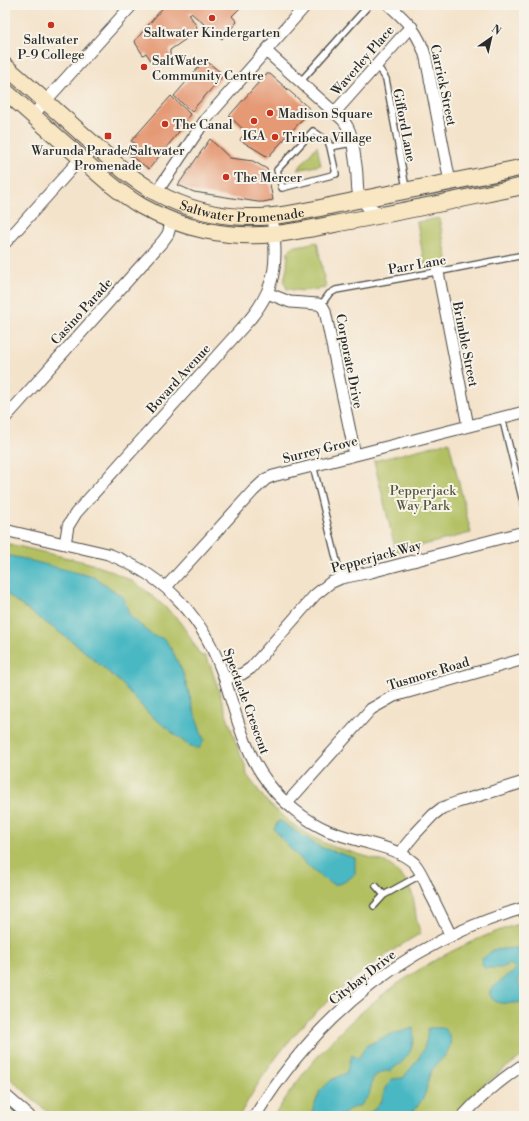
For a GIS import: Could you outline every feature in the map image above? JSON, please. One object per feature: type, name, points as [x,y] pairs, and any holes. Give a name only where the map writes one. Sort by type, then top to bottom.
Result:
[{"type":"street","points":[[33,115],[132,5]]},
{"type":"street","points":[[156,193],[206,119],[306,5]]},
{"type":"street","name":"Carrick Street","points":[[389,5],[412,27],[424,49],[450,182]]},
{"type":"street","name":"Waverley Place","points":[[335,112],[412,27]]},
{"type":"street","points":[[266,51],[335,112],[348,126],[358,178],[358,193],[365,199],[370,209],[384,214]]},
{"type":"street","name":"Saltwater Promenade","points":[[5,66],[118,167],[134,179],[156,193],[202,211],[246,217],[272,216],[407,191],[524,167]]},
{"type":"street","name":"Saltwater Promenade","points":[[5,91],[120,192],[149,210],[198,229],[233,235],[274,234],[524,186]]},
{"type":"street","points":[[5,243],[81,158]]},
{"type":"street","name":"Bovard Avenue","points":[[65,544],[68,526],[76,513],[262,304],[273,277],[275,267],[272,216]]},
{"type":"street","name":"Casino Parade","points":[[5,418],[163,241],[168,234],[172,220]]},
{"type":"street","name":"Brimble Street","points":[[437,270],[468,426]]},
{"type":"street","name":"Corporate Drive","points":[[267,293],[290,302],[315,303],[321,305],[325,311],[328,319],[355,455]]},
{"type":"street","name":"Surrey Grove","points":[[166,587],[253,491],[266,479],[313,465],[524,412]]},
{"type":"street","name":"Spectacle Crescent","points":[[5,530],[95,551],[118,558],[140,569],[166,587],[184,604],[209,639],[225,679],[240,729],[250,754],[256,766],[269,784],[300,814],[319,826],[329,831],[400,854],[414,863],[422,874],[451,936]]},
{"type":"street","name":"Pepperjack Way","points":[[225,679],[242,674],[251,668],[315,595],[330,583],[341,578],[378,570],[524,532]]},
{"type":"street","name":"Tusmore Road","points":[[287,803],[371,709],[394,696],[524,659]]},
{"type":"street","points":[[400,854],[415,834],[433,815],[442,808],[524,782]]},
{"type":"street","name":"Citybay Drive","points":[[255,1116],[277,1082],[304,1048],[326,1024],[356,996],[415,954],[451,936],[500,915],[524,908]]},
{"type":"street","points":[[463,1116],[486,1093],[524,1064]]},
{"type":"street","points":[[5,1095],[29,1116]]},
{"type":"lane","points":[[300,82],[369,5]]},
{"type":"lane","name":"Gifford Lane","points":[[376,66],[386,79],[407,191]]},
{"type":"lane","points":[[313,131],[328,141],[330,147],[336,174],[282,188],[277,170],[313,131]]},
{"type":"lane","points":[[330,147],[352,144]]},
{"type":"lane","name":"Parr Lane","points":[[321,305],[329,294],[336,290],[524,255]]},
{"type":"lane","points":[[502,417],[524,506]]},
{"type":"lane","points":[[313,465],[341,578]]},
{"type":"lane","points":[[374,906],[384,895],[422,874]]},
{"type":"lane","points":[[376,886],[384,895]]},
{"type":"green space","points":[[317,146],[321,165],[297,170]]},
{"type":"green space","points":[[439,218],[448,263],[425,268],[417,222]]},
{"type":"green space","points":[[317,242],[326,288],[303,291],[287,289],[284,282],[288,252],[292,247]]},
{"type":"green space","name":"Pepperjack Way Park","points":[[449,442],[471,533],[396,552],[374,461]]},
{"type":"green space","points":[[5,543],[89,563],[109,570],[132,581],[148,592],[176,617],[187,632],[200,655],[205,656],[211,667],[236,743],[246,767],[247,775],[268,803],[298,828],[322,842],[385,862],[390,865],[400,874],[411,890],[417,922],[421,933],[377,961],[316,1012],[281,1051],[266,1072],[239,1116],[52,1116],[5,1074]]},
{"type":"green space","points":[[524,922],[524,1055],[486,1083],[452,1116],[274,1116],[297,1082],[323,1051],[351,1022],[381,996],[414,973],[448,953],[485,936]]},
{"type":"water","points":[[5,555],[94,577],[123,597],[130,616],[152,635],[165,639],[183,673],[204,740],[199,749],[188,745],[149,714],[121,683],[77,645],[5,592]]},
{"type":"water","points":[[279,820],[320,847],[355,858],[355,874],[345,882],[339,884],[333,884],[319,876],[278,835],[274,829]]},
{"type":"water","points":[[524,948],[524,976],[519,978],[519,984],[524,990],[524,1002],[497,1002],[490,996],[490,990],[505,977],[514,972],[515,967],[509,964],[502,968],[484,968],[481,960],[493,950]]},
{"type":"water","points":[[413,1028],[414,1038],[410,1052],[401,1063],[390,1071],[381,1072],[373,1078],[369,1095],[361,1105],[348,1110],[342,1116],[308,1116],[311,1114],[320,1091],[331,1080],[346,1073],[352,1055],[358,1059],[366,1046],[386,1036]]},
{"type":"water","points":[[428,1028],[444,1028],[449,1035],[449,1049],[434,1067],[429,1078],[425,1095],[416,1108],[408,1116],[364,1116],[375,1109],[382,1100],[385,1088],[392,1079],[403,1078],[417,1060],[423,1050]]},
{"type":"building","points":[[165,5],[170,5],[173,7],[175,5],[242,6],[232,16],[237,22],[222,39],[191,13],[189,14],[197,27],[184,35],[186,39],[170,50],[170,57],[162,60],[160,57],[152,62],[146,53],[143,55],[135,41]]},
{"type":"building","points":[[205,60],[224,75],[192,112],[174,96]]},
{"type":"building","name":"Madison Square","points":[[266,74],[270,74],[311,110],[268,157],[240,140],[246,132],[229,116]]},
{"type":"building","name":"The Canal","points":[[171,96],[190,114],[178,133],[149,169],[129,155],[136,144],[131,141]]},
{"type":"building","name":"The Mercer","points":[[210,139],[230,158],[253,161],[267,169],[273,200],[258,202],[194,192],[178,185]]},
{"type":"place","name":"Saltwater Kindergarten","points":[[212,18]]},
{"type":"place","name":"Saltwater P-9 College","points":[[51,25]]},
{"type":"place","name":"SaltWater Community Centre","points":[[144,67]]},
{"type":"place","name":"Madison Square","points":[[270,113]]},
{"type":"place","name":"IGA","points":[[254,121]]},
{"type":"place","name":"The Canal","points":[[165,124]]},
{"type":"place","name":"Warunda Parade/Saltwater Promenade","points":[[108,136]]},
{"type":"place","name":"Tribeca Village","points":[[275,137]]},
{"type":"place","name":"The Mercer","points":[[226,177]]}]
